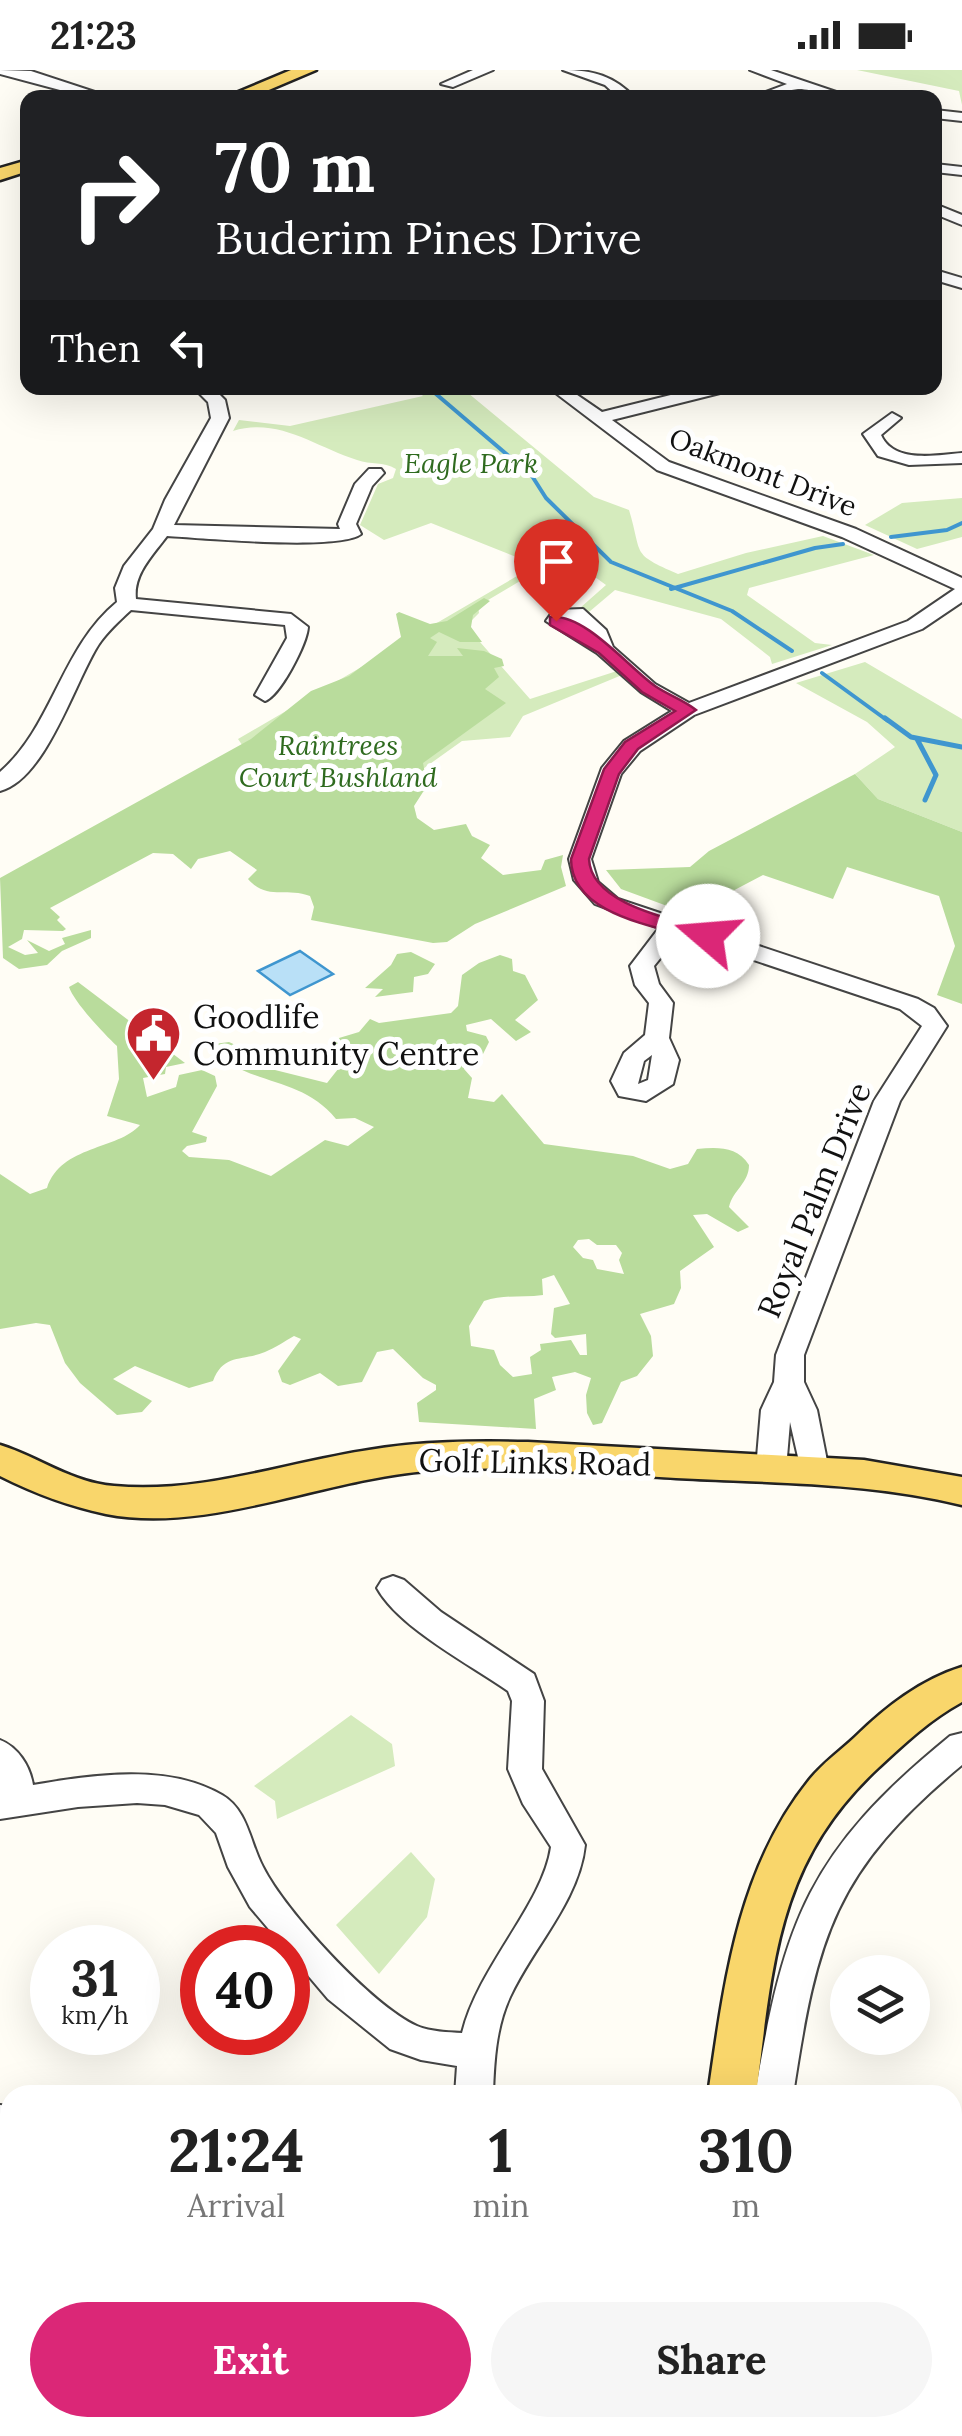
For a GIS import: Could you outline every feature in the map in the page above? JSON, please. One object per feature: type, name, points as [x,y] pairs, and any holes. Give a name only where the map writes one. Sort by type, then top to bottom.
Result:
[{"type":"main road","points":[[232,90],[285,70]]},
{"type":"main road","points":[[254,90],[307,70]]},
{"type":"main road","name":"Golf Links Road","points":[[0,1459],[37,1482],[88,1500],[147,1505],[210,1498],[421,1457],[486,1455],[874,1474],[962,1491]]},
{"type":"main road","points":[[733,2085],[752,1953],[779,1870],[826,1791],[894,1724],[961,1689]]},
{"type":"street","points":[[0,70],[80,90]]},
{"type":"street","points":[[448,84],[486,70]]},
{"type":"street","points":[[570,70],[610,82],[619,90]]},
{"type":"street","points":[[757,70],[818,90]]},
{"type":"street","points":[[779,90],[796,84]]},
{"type":"street","points":[[127,604],[126,588],[133,569],[162,530],[174,500],[220,418],[216,400],[211,395]]},
{"type":"street","name":"Oakmont Drive","points":[[567,395],[663,466],[849,533],[962,589]]},
{"type":"street","points":[[597,418],[690,395]]},
{"type":"street","points":[[892,418],[872,434],[873,442],[881,450],[922,460],[962,458]]},
{"type":"street","points":[[162,530],[312,537],[350,534],[348,524],[364,484],[375,473]]},
{"type":"street","points":[[962,589],[915,624],[687,710],[632,746],[610,773],[580,859],[580,873],[601,898],[908,1004],[925,1013],[934,1026],[962,1026]]},
{"type":"street","points":[[0,784],[26,758],[103,623],[127,604],[290,620],[298,628],[297,638],[265,695]]},
{"type":"street","points":[[604,649],[648,688],[687,710]]},
{"type":"street","points":[[657,1038],[661,1004],[647,985],[642,966],[674,925]]},
{"type":"street","name":"Royal Palm Drive","points":[[771,1469],[776,1410],[788,1382],[790,1356],[887,1101],[934,1026]]},
{"type":"street","points":[[788,1382],[802,1410],[814,1471]]},
{"type":"street","points":[[393,1588],[430,1621],[522,1682],[528,1701],[525,1769],[535,1794],[568,1845],[564,1866],[491,1998],[478,2050],[475,2085]]},
{"type":"street","points":[[776,2085],[784,2029],[819,1908],[840,1872],[908,1788],[962,1746]]},
{"type":"street","points":[[0,1754],[15,1776],[9,1804],[156,1790],[187,1794],[212,1805],[228,1821],[246,1869],[266,1900],[367,2011],[391,2030],[419,2043],[478,2050]]},
{"type":"green space","points":[[857,70],[962,70],[962,105],[959,91]]},
{"type":"green space","points":[[470,395],[594,497],[629,510],[645,557],[678,574],[746,553],[823,536],[874,555],[749,588],[747,595],[815,643],[832,645],[772,664],[770,657],[721,619],[615,590],[589,612],[580,608],[606,585],[595,577],[525,578],[478,606],[479,613],[466,626],[530,699],[617,671],[622,675],[523,716],[510,737],[462,741],[406,781],[404,833],[460,848],[496,883],[553,876],[555,881],[483,891],[320,859],[238,739],[536,565],[431,523],[384,540],[360,525],[378,484],[393,478],[396,469],[357,460],[281,431],[233,431],[239,420],[290,426],[423,396]]},
{"type":"green space","points":[[962,498],[962,537],[917,549],[865,525],[902,503]]},
{"type":"green space","name":"Raintrees Court Bushland","points":[[484,598],[490,601],[473,615],[471,627],[482,642],[460,642],[439,632],[430,638],[437,642],[428,656],[463,656],[457,648],[484,651],[502,659],[504,666],[494,668],[499,677],[485,689],[506,703],[423,763],[426,779],[435,785],[423,792],[414,806],[417,818],[434,830],[466,824],[472,836],[490,845],[481,858],[503,875],[541,870],[545,860],[563,855],[561,867],[566,886],[475,924],[447,942],[433,943],[311,920],[314,907],[310,896],[262,890],[248,879],[257,870],[230,851],[198,859],[191,869],[173,854],[153,853],[50,908],[60,917],[57,920],[66,929],[63,931],[24,930],[22,939],[8,947],[25,955],[38,953],[27,940],[49,951],[65,944],[62,938],[91,930],[91,938],[62,951],[47,965],[19,969],[3,958],[0,878],[251,739],[311,691],[349,676],[401,637],[396,614],[399,612],[430,624],[447,621]]},
{"type":"green space","points":[[865,662],[962,719],[962,832],[878,799],[855,774],[895,747],[867,722],[796,683]]},
{"type":"green space","points":[[855,774],[878,799],[962,832],[962,1004],[937,995],[955,946],[939,896],[847,867],[833,899],[763,875],[689,914],[621,889],[606,870],[690,867],[709,851]]},
{"type":"green space","points":[[411,952],[435,964],[428,974],[414,977],[413,992],[375,997],[383,989],[365,988],[391,965],[397,954]]},
{"type":"green space","points":[[500,955],[512,959],[513,971],[525,975],[538,1000],[515,1020],[531,1032],[516,1041],[491,1019],[466,1025],[467,1031],[486,1036],[489,1042],[483,1054],[465,1063],[464,1069],[472,1078],[468,1098],[494,1102],[502,1094],[544,1144],[633,1156],[670,1169],[688,1164],[697,1149],[719,1148],[739,1154],[749,1165],[729,1207],[749,1227],[738,1232],[707,1214],[693,1215],[714,1247],[680,1271],[681,1288],[674,1304],[640,1314],[651,1336],[653,1356],[637,1376],[621,1382],[602,1423],[593,1425],[587,1413],[586,1395],[591,1378],[575,1372],[552,1377],[556,1390],[534,1399],[536,1429],[419,1422],[417,1403],[436,1390],[436,1385],[393,1349],[377,1352],[362,1382],[338,1386],[320,1373],[290,1385],[282,1382],[278,1371],[301,1339],[294,1336],[265,1352],[228,1362],[213,1381],[189,1388],[135,1366],[113,1379],[152,1401],[142,1412],[117,1415],[80,1383],[65,1363],[50,1325],[36,1323],[0,1329],[0,1174],[30,1194],[47,1188],[64,1164],[140,1125],[107,1116],[119,1079],[117,1046],[83,1009],[69,987],[78,982],[185,1063],[166,1067],[165,1074],[143,1078],[147,1097],[176,1087],[179,1075],[202,1070],[215,1076],[217,1086],[192,1132],[207,1137],[206,1142],[182,1151],[189,1157],[229,1160],[271,1176],[325,1140],[348,1146],[374,1127],[355,1118],[336,1119],[307,1095],[227,1062],[211,1050],[214,1044],[229,1042],[253,1053],[255,1065],[327,1083],[346,1059],[332,1050],[339,1038],[359,1032],[370,1019],[379,1023],[451,1013],[458,1006],[462,975]],"holes":[[[589,1239],[597,1245],[616,1245],[622,1253],[619,1260],[624,1274],[597,1269],[593,1260],[583,1258],[573,1247],[578,1240]],[[554,1275],[570,1304],[554,1308],[551,1334],[555,1338],[586,1334],[587,1355],[580,1355],[571,1340],[540,1344],[541,1350],[530,1357],[532,1374],[513,1377],[500,1365],[494,1350],[471,1346],[469,1326],[484,1301],[543,1295],[542,1279]]]},
{"type":"green space","points":[[351,1715],[392,1744],[395,1766],[277,1819],[275,1801],[254,1786]]},
{"type":"green space","points":[[411,1852],[435,1879],[427,1917],[379,1974],[336,1925]]},
{"type":"water","points":[[300,951],[333,974],[290,995],[258,971]]},
{"type":"waterway","points":[[437,395],[532,476],[546,498],[611,562],[675,588]]},
{"type":"waterway","points":[[891,537],[947,530],[962,523]]},
{"type":"waterway","points":[[675,588],[815,548],[843,544]]},
{"type":"waterway","points":[[671,589],[675,588]]},
{"type":"waterway","points":[[675,588],[732,611],[792,651]]},
{"type":"waterway","points":[[822,673],[888,721]]},
{"type":"waterway","points":[[885,718],[911,737],[962,747]]},
{"type":"waterway","points":[[917,739],[936,775],[925,800]]},
{"type":"place","name":"Goodlife Community Centre","points":[[154,1083]]},
{"type":"route","points":[[556,621],[604,649],[624,670],[665,700],[687,710],[632,746],[610,773],[580,859],[580,873],[593,892],[610,904],[708,936]]},
{"type":"park label","name":"Eagle Park","points":[[471,463]]}]
